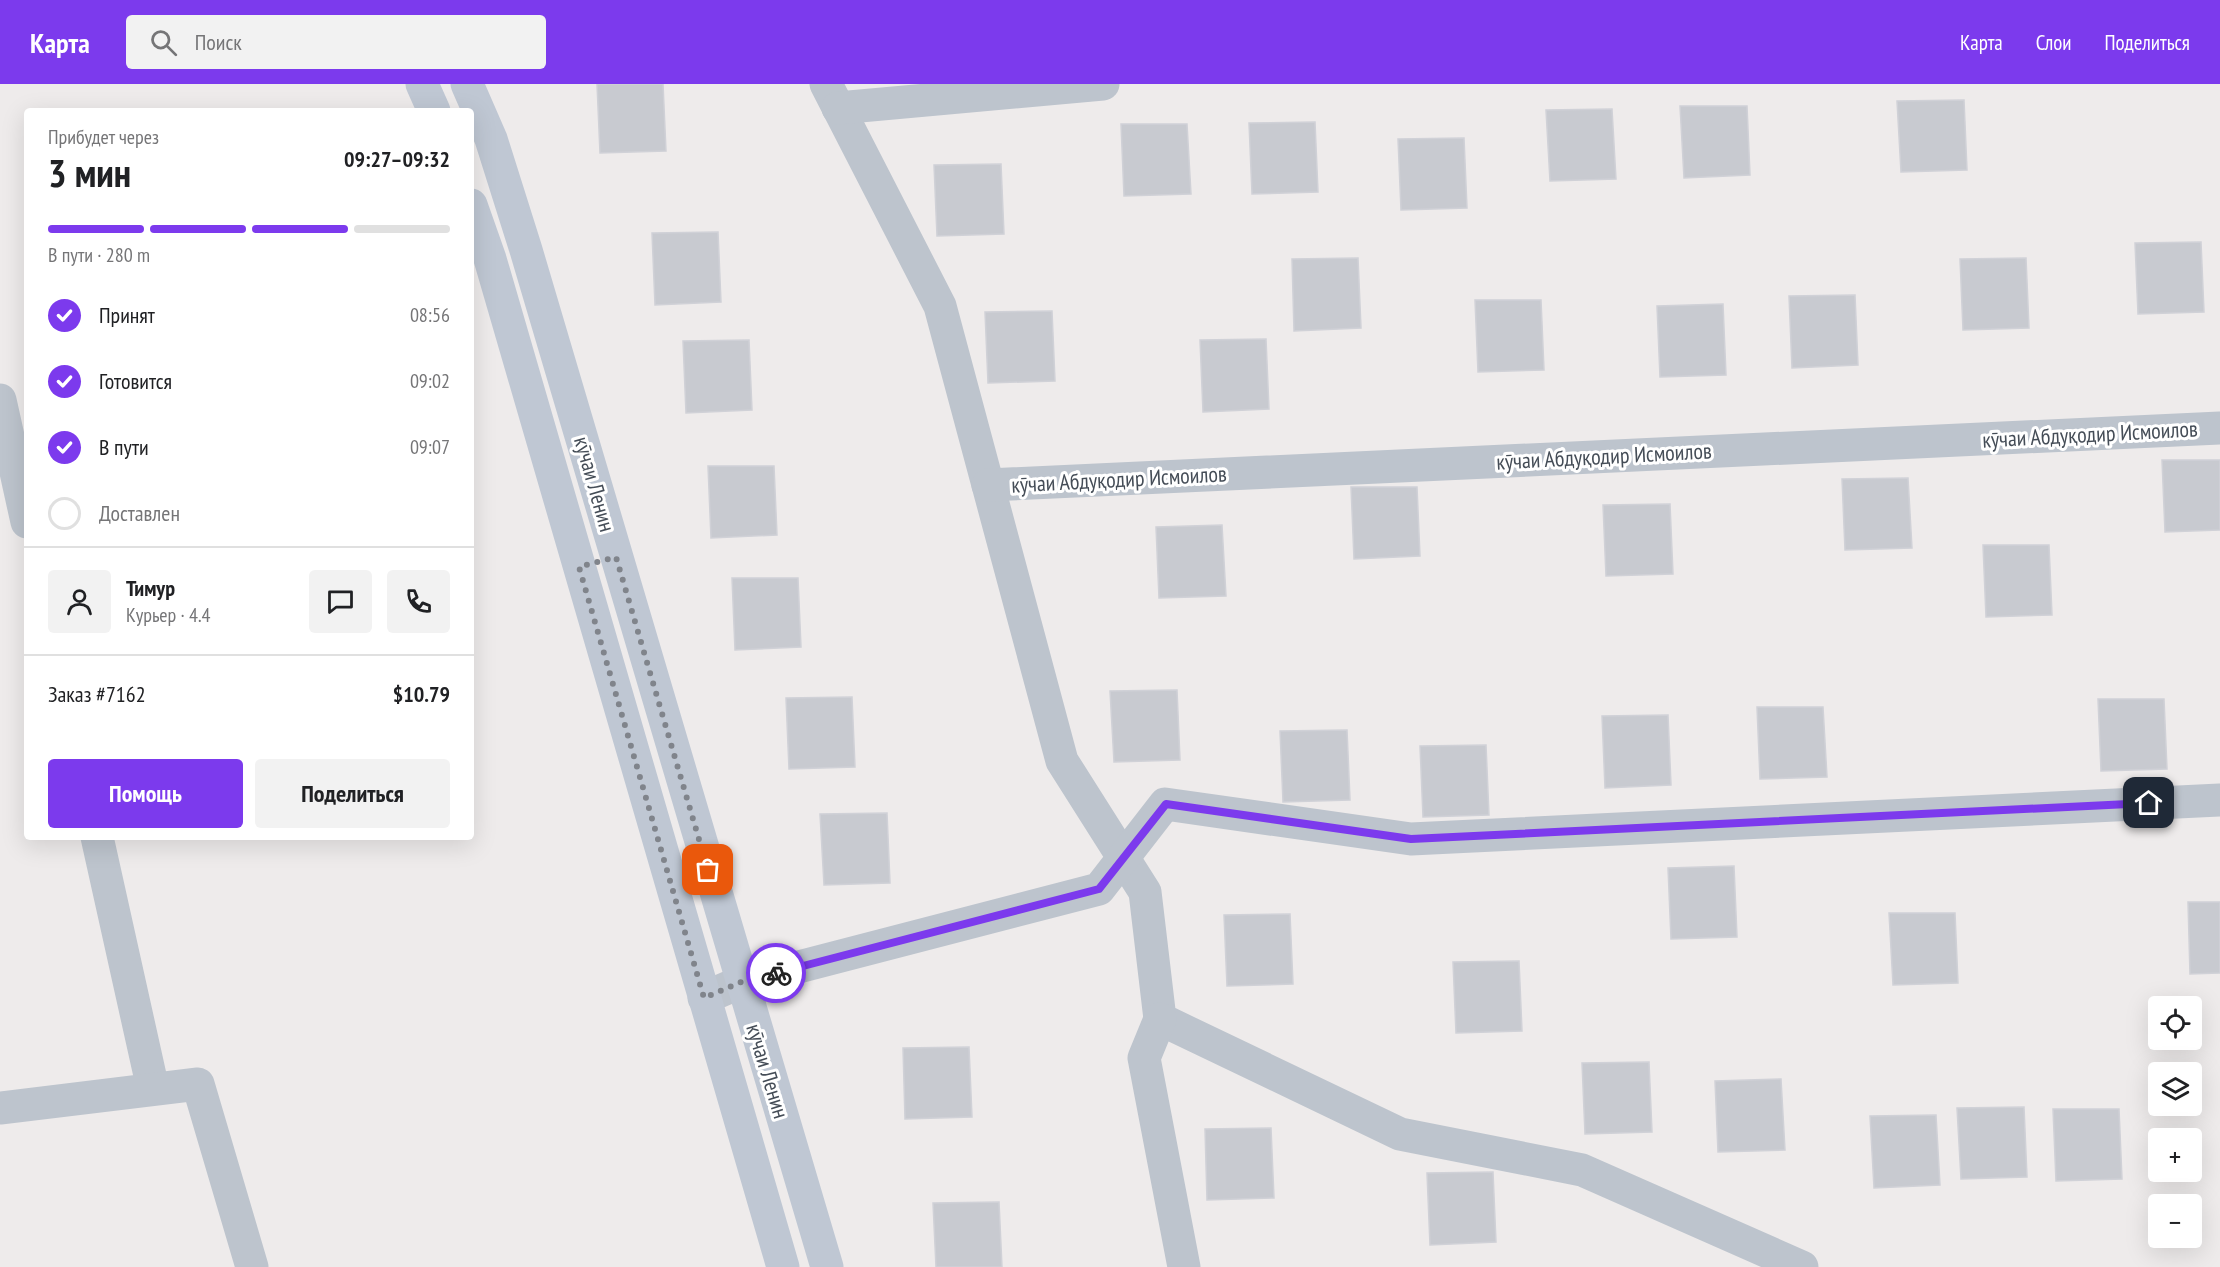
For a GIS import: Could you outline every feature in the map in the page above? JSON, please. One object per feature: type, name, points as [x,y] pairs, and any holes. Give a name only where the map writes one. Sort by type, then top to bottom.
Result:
[{"type":"street","points":[[422,84],[433,108]]},
{"type":"street","name":"кӯчаи Ленин","points":[[467,84],[491,140],[526,250],[827,1267]]},
{"type":"street","points":[[1103,84],[832,96],[940,306],[1062,760],[1125,856],[1145,891],[1160,1019],[1144,1058],[1184,1267]]},
{"type":"street","name":"кӯчаи Ленин","points":[[474,214],[490,259],[783,1267]]},
{"type":"street","points":[[0,400],[24,508]]},
{"type":"street","name":"кӯчаи Абдуқодир Исмоилов","points":[[988,485],[2220,428]]},
{"type":"street","points":[[579,567],[616,557]]},
{"type":"street","points":[[704,998],[741,982],[1099,889],[1166,804],[1411,839],[2220,800]]},
{"type":"street","points":[[98,840],[153,1089]]},
{"type":"street","points":[[1160,1019],[1400,1134],[1582,1170],[1802,1267]]},
{"type":"street","points":[[0,1108],[198,1084],[252,1267]]},
{"type":"building","points":[[597,84],[663,84],[666,151],[600,153]]},
{"type":"building","points":[[1964,100],[1967,170],[1901,172],[1897,101]]},
{"type":"building","points":[[1680,106],[1747,106],[1750,175],[1684,178]]},
{"type":"building","points":[[1612,109],[1616,179],[1550,181],[1546,110]]},
{"type":"building","points":[[1315,122],[1318,192],[1252,194],[1249,123]]},
{"type":"building","points":[[1121,124],[1187,124],[1191,194],[1124,196]]},
{"type":"building","points":[[1464,138],[1467,208],[1401,210],[1398,139]]},
{"type":"building","points":[[1001,164],[1004,234],[937,236],[934,165]]},
{"type":"building","points":[[718,232],[721,302],[655,305],[652,233]]},
{"type":"building","points":[[2201,242],[2204,312],[2138,314],[2135,243]]},
{"type":"building","points":[[1358,258],[1361,328],[1294,331],[1292,259]]},
{"type":"building","points":[[2026,258],[2029,328],[1963,330],[1960,259]]},
{"type":"building","points":[[1855,295],[1858,365],[1792,368],[1789,296]]},
{"type":"building","points":[[1475,300],[1541,300],[1544,370],[1478,372]]},
{"type":"building","points":[[1723,304],[1726,375],[1660,377],[1657,306]]},
{"type":"building","points":[[1052,311],[1055,381],[988,383],[985,312]]},
{"type":"building","points":[[1266,339],[1269,409],[1203,412],[1200,340]]},
{"type":"building","points":[[749,340],[752,410],[686,413],[683,341]]},
{"type":"building","points":[[2162,460],[2220,460],[2220,530],[2165,532]]},
{"type":"building","points":[[708,466],[774,466],[777,535],[711,538]]},
{"type":"building","points":[[1908,478],[1912,548],[1845,550],[1842,479]]},
{"type":"building","points":[[1351,487],[1417,487],[1420,556],[1354,559]]},
{"type":"building","points":[[1670,504],[1673,574],[1606,576],[1603,505]]},
{"type":"building","points":[[1222,525],[1226,596],[1159,598],[1156,527]]},
{"type":"building","points":[[1983,545],[2049,545],[2052,615],[1986,617]]},
{"type":"building","points":[[732,578],[798,578],[801,647],[735,650]]},
{"type":"building","points":[[1177,690],[1180,760],[1114,762],[1110,691]]},
{"type":"building","points":[[852,697],[855,767],[789,769],[786,698]]},
{"type":"building","points":[[2098,699],[2164,699],[2167,769],[2101,771]]},
{"type":"building","points":[[1757,707],[1823,707],[1827,777],[1760,779]]},
{"type":"building","points":[[1668,715],[1671,785],[1605,788],[1602,716]]},
{"type":"building","points":[[1347,730],[1350,800],[1283,802],[1280,731]]},
{"type":"building","points":[[1486,745],[1489,815],[1423,817],[1420,746]]},
{"type":"building","points":[[887,813],[890,883],[824,885],[820,814]]},
{"type":"building","points":[[1734,866],[1737,937],[1671,939],[1668,868]]},
{"type":"building","points":[[2188,902],[2220,902],[2220,973],[2190,974]]},
{"type":"building","points":[[1889,913],[1955,913],[1958,983],[1893,985]]},
{"type":"building","points":[[1290,914],[1293,984],[1227,986],[1224,915]]},
{"type":"building","points":[[1519,961],[1522,1031],[1456,1033],[1453,962]]},
{"type":"building","points":[[969,1047],[972,1117],[905,1119],[903,1048]]},
{"type":"building","points":[[1649,1062],[1652,1132],[1585,1134],[1582,1063]]},
{"type":"building","points":[[1781,1079],[1785,1150],[1718,1152],[1715,1081]]},
{"type":"building","points":[[2024,1107],[2027,1177],[1961,1179],[1957,1108]]},
{"type":"building","points":[[2053,1109],[2119,1109],[2122,1179],[2056,1181]]},
{"type":"building","points":[[1936,1115],[1940,1185],[1874,1188],[1870,1116]]},
{"type":"building","points":[[1271,1128],[1274,1198],[1207,1200],[1205,1129]]},
{"type":"building","points":[[1493,1172],[1496,1242],[1430,1245],[1427,1173]]},
{"type":"building","points":[[999,1202],[1002,1267],[936,1267],[933,1203]]},
{"type":"way so far","points":[[708,870],[616,557],[579,567],[704,998],[741,982],[776,973]]},
{"type":"route","points":[[776,973],[1099,889],[1166,804],[1411,839],[2149,803]]}]
